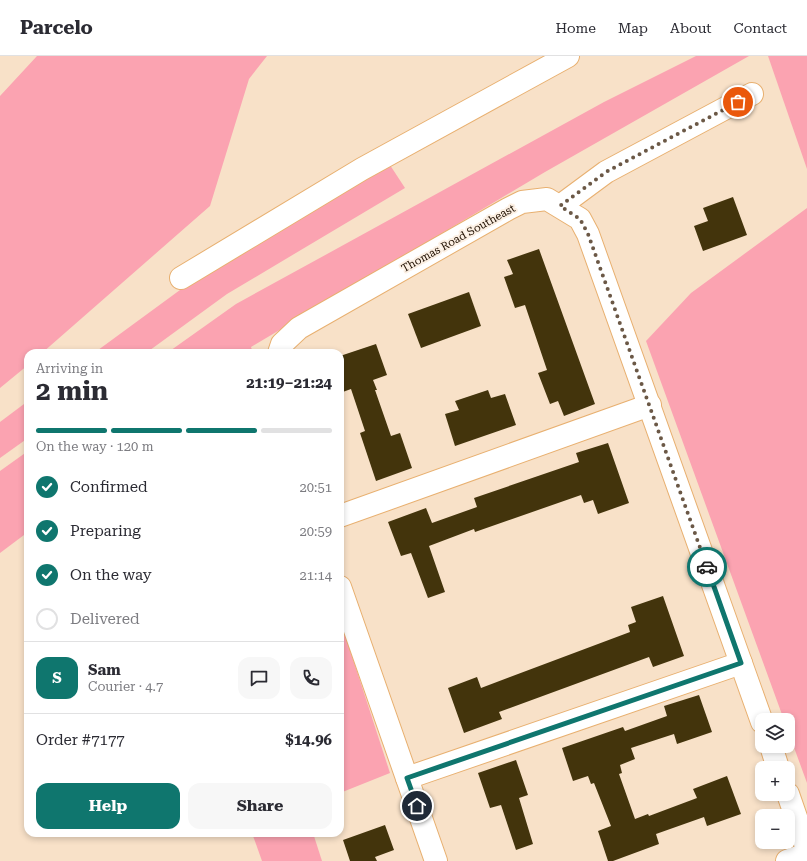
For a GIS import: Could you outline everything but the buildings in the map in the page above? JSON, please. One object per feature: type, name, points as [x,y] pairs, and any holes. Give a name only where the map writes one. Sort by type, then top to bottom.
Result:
[{"type":"street","points":[[180,278],[362,169],[568,56]]},
{"type":"street","points":[[560,206],[606,172],[752,94]]},
{"type":"street","name":"Thomas Road Southeast","points":[[280,349],[282,344],[299,328],[508,208],[522,202],[546,199],[580,219],[588,234],[650,405],[759,713]]},
{"type":"street","points":[[344,515],[650,405]]},
{"type":"street","points":[[344,598],[436,861]]},
{"type":"street","points":[[407,778],[741,663]]},
{"type":"street","points":[[790,801],[807,849]]},
{"type":"street","points":[[787,861],[807,854]]},
{"type":"shaded area","points":[[37,56],[267,56],[249,79],[210,206],[47,349],[24,349],[24,368],[0,388],[0,96]]},
{"type":"shaded area","points":[[696,56],[749,56],[545,172],[251,347],[252,349],[173,349],[236,304],[604,102]]},
{"type":"shaded area","points":[[768,56],[807,56],[807,169]]},
{"type":"shaded area","points":[[388,162],[405,188],[227,294],[151,349],[99,349],[210,268]]},
{"type":"shaded area","points":[[807,208],[807,783],[795,750],[795,713],[781,713],[646,341],[691,293]]},
{"type":"shaded area","points":[[24,404],[24,441],[0,458],[0,422]]},
{"type":"shaded area","points":[[24,454],[24,535],[0,553],[0,471]]},
{"type":"shaded area","points":[[344,631],[390,773],[344,791]]},
{"type":"shaded area","points":[[253,837],[314,837],[322,861],[262,861]]},
{"type":"way so far","points":[[707,567],[588,234],[580,219],[560,206],[606,172],[682,130],[738,102]]},
{"type":"route","points":[[417,806],[407,778],[741,663],[707,567]]}]
